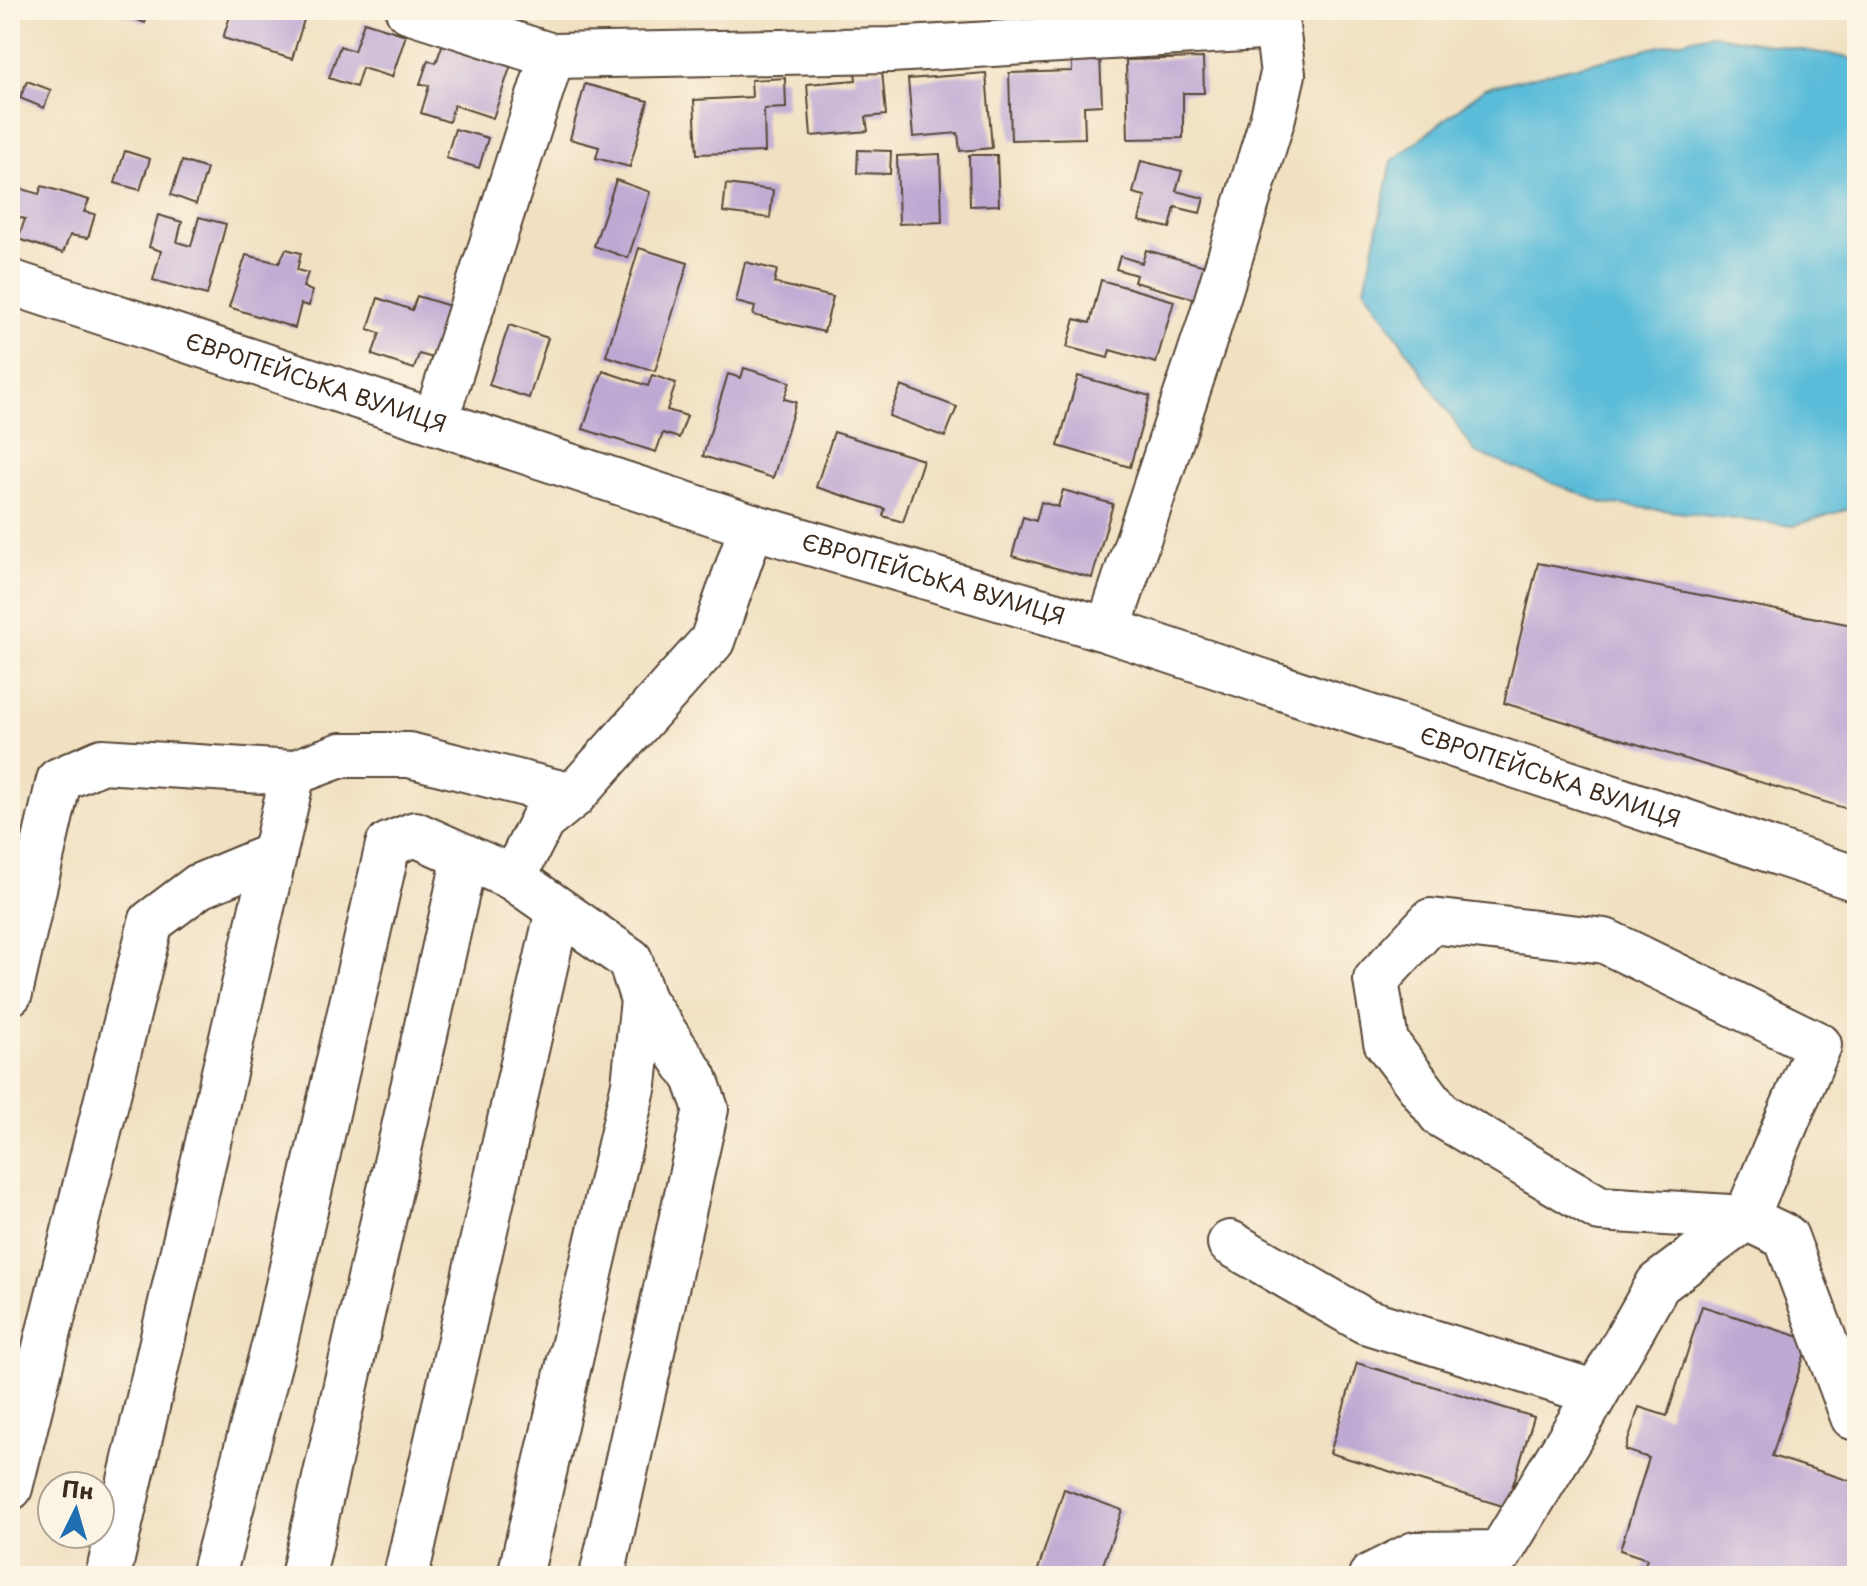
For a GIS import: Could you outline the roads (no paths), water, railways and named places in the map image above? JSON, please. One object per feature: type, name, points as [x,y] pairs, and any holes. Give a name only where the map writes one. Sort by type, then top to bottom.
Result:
[{"type":"street","points":[[408,10],[552,56],[891,50],[1277,27],[1283,74],[1273,117],[1209,326],[1108,630]]},
{"type":"street","points":[[435,422],[552,56]]},
{"type":"street","name":"ЄВРОПЕЙСЬКА ВУЛИЦЯ","points":[[10,282],[752,526],[1108,630],[1857,879]]},
{"type":"street","points":[[513,878],[542,821],[573,796],[712,641],[752,526]]},
{"type":"street","points":[[10,993],[59,780],[102,761],[293,773],[341,755],[409,755],[573,796]]},
{"type":"street","points":[[108,1576],[293,773]]},
{"type":"street","points":[[213,1576],[275,1342],[388,845],[415,834],[513,878],[630,960],[643,1000],[695,1078],[706,1109],[602,1576]]},
{"type":"street","points":[[10,1488],[151,922],[199,886],[274,855]]},
{"type":"street","points":[[303,1576],[465,857]]},
{"type":"street","points":[[406,1576],[558,910]]},
{"type":"street","points":[[1371,1576],[1415,1554],[1500,1553],[1658,1284],[1746,1218],[1819,1045],[1605,941],[1431,921],[1376,980],[1386,1042],[1441,1115],[1600,1209],[1746,1218],[1786,1237],[1853,1417],[1857,1417]]},
{"type":"street","points":[[520,1576],[634,1084],[643,1000]]},
{"type":"street","points":[[1230,1243],[1365,1321],[1596,1393]]},
{"type":"water","points":[[1710,34],[1857,59],[1857,506],[1793,526],[1603,503],[1475,452],[1365,288],[1392,161],[1485,88]]}]
